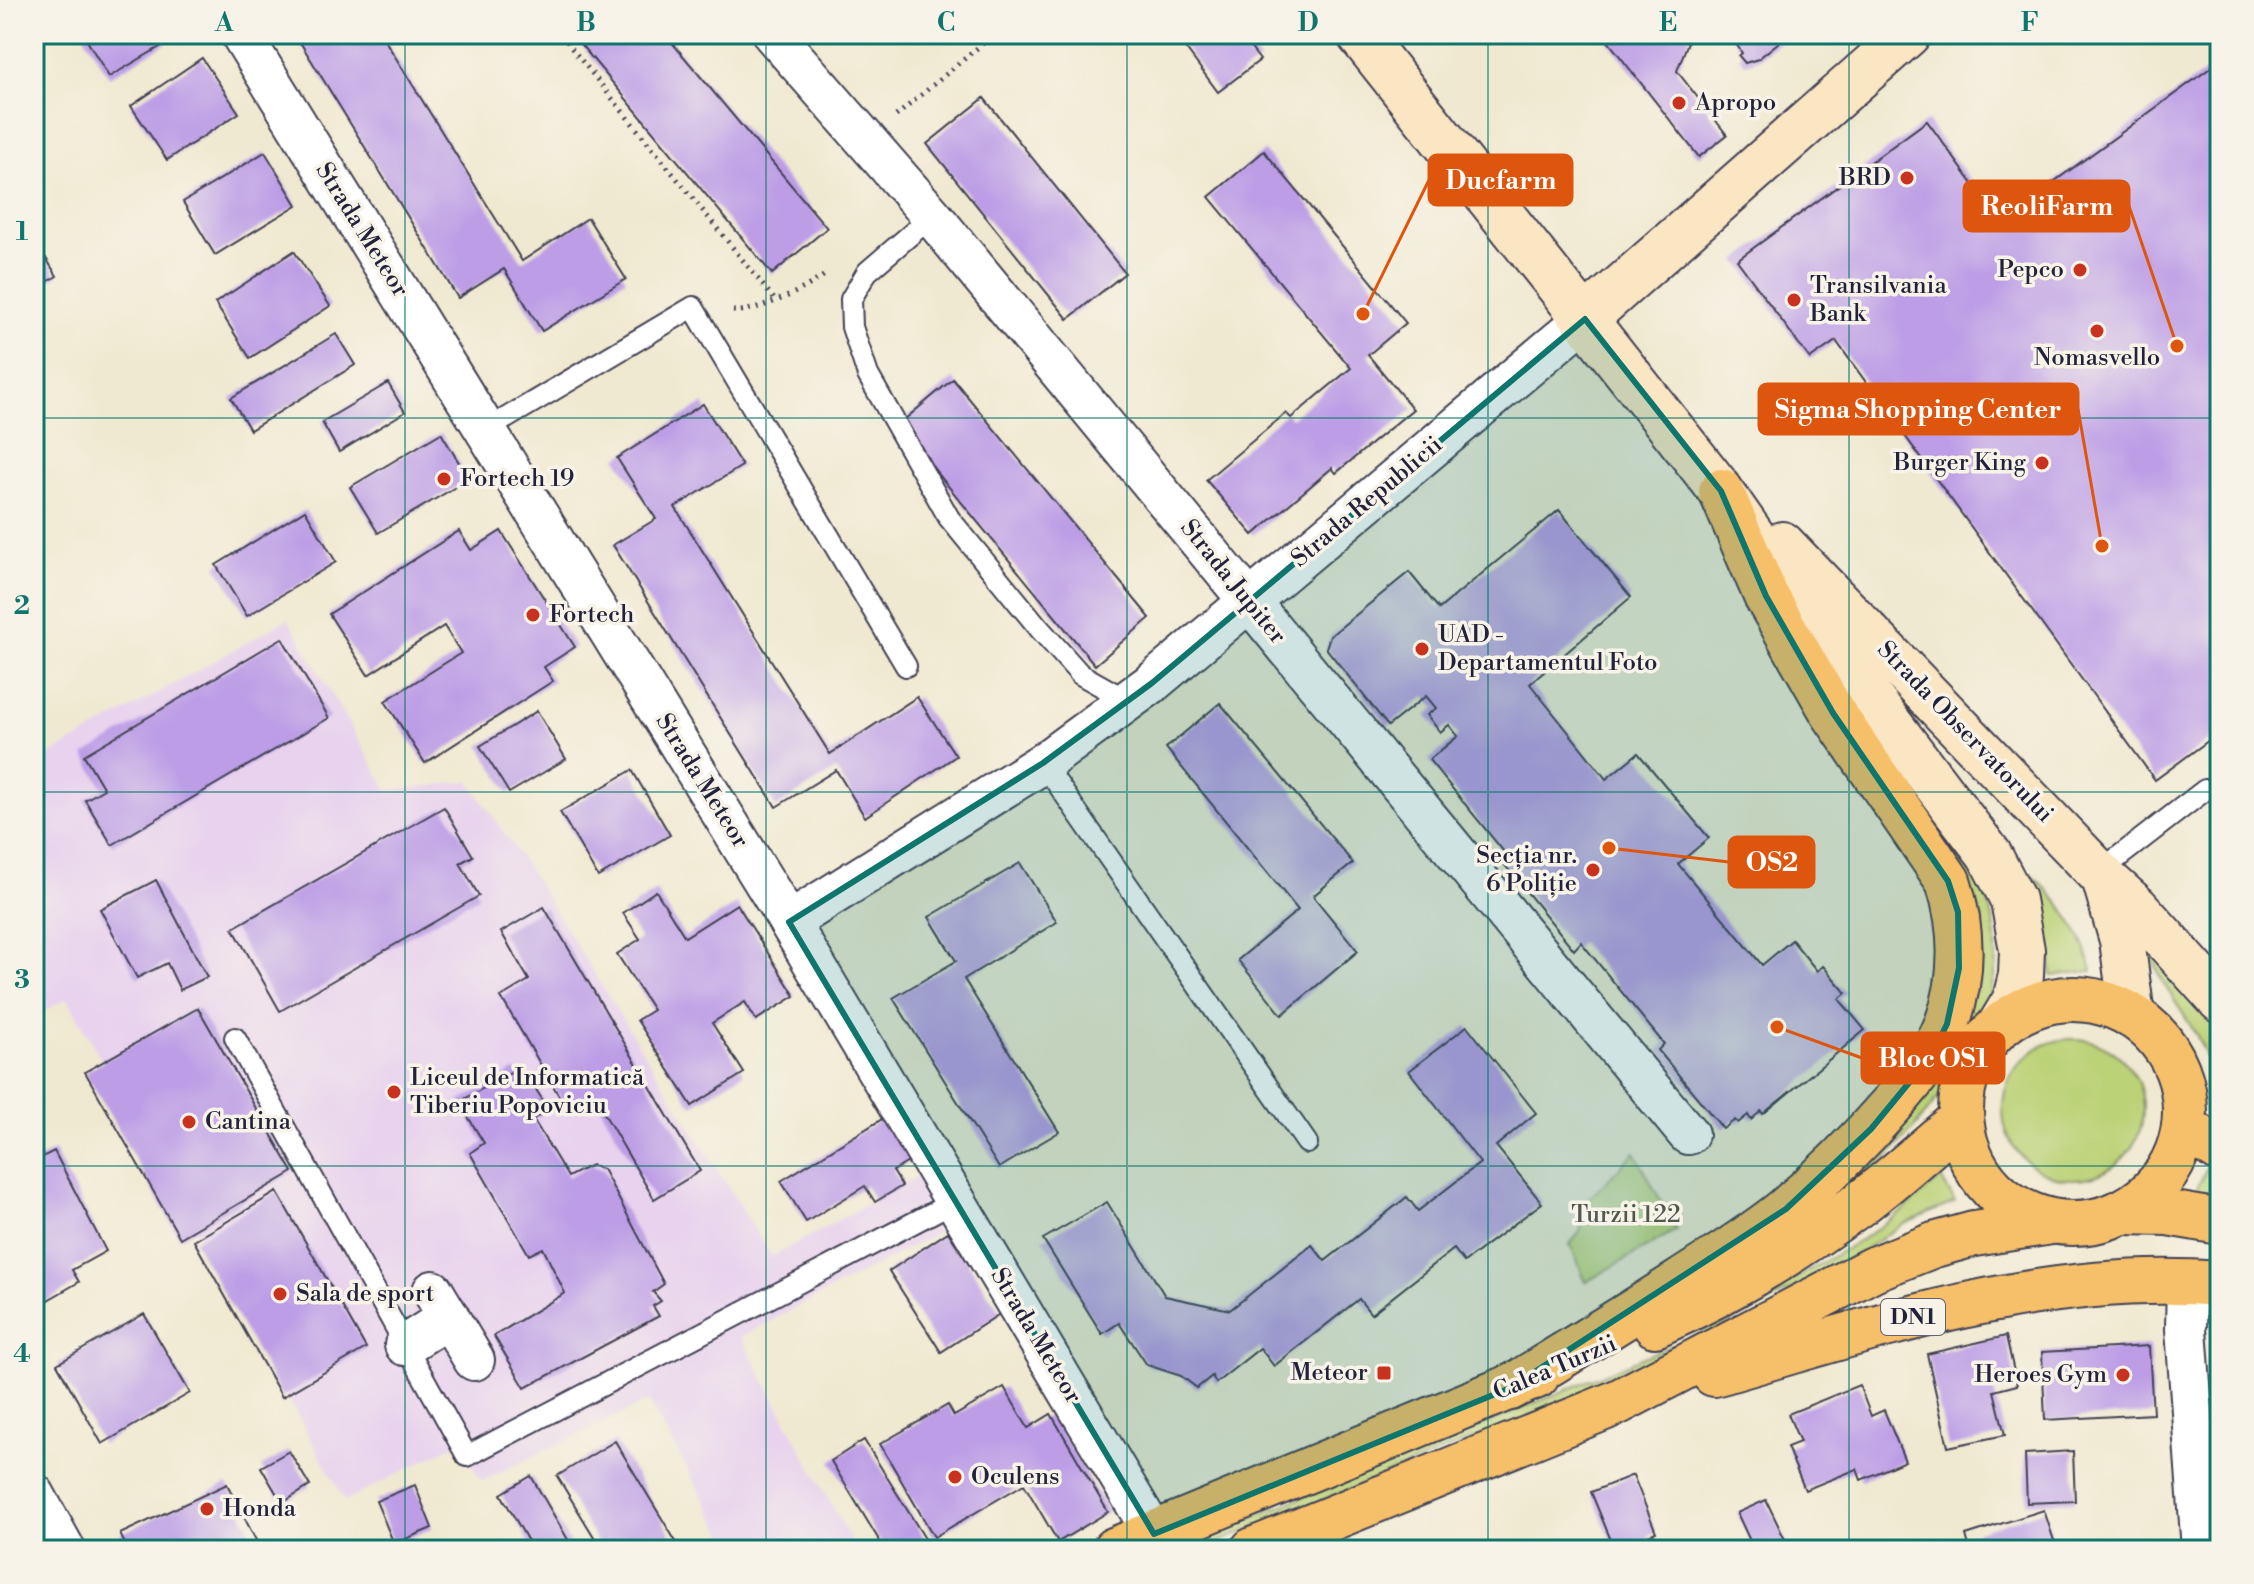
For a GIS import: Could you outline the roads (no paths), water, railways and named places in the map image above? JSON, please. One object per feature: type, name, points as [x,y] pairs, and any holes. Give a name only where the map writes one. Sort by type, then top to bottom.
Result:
[{"type":"main road","name":"Strada Observatorului","points":[[1359,34],[1721,491],[1805,612],[1972,831],[2003,878],[2019,923],[2022,950],[2021,975],[2015,1000],[2000,1025]]},
{"type":"main road","name":"Strada Republicii","points":[[1585,319],[1908,34]]},
{"type":"main road","name":"Strada Observatorului","points":[[1721,491],[1792,553],[2102,875],[2122,940],[2132,1016]]},
{"type":"main road","points":[[1510,1388],[1709,1263],[1786,1209],[1871,1129],[1911,1082],[1931,1056],[1947,1024],[1954,996],[1960,942],[1958,912],[1948,881],[1833,713],[1766,596],[1721,491]]},
{"type":"main road","points":[[2102,875],[2136,907],[2220,1000]]},
{"type":"main road","name":"DN1","points":[[1277,1545],[1616,1403],[1873,1269],[1934,1245],[1974,1234],[2051,1222],[2088,1223],[2123,1212],[2152,1191],[2174,1162],[2202,1138],[2174,1063],[2156,1036],[2132,1016],[2099,1002],[2065,999],[2031,1007],[2000,1025],[1977,1052],[1964,1085],[1960,1120],[1969,1155],[1989,1186],[2017,1209],[2051,1222]]},
{"type":"main road","name":"Calea Turzii","points":[[1114,1550],[1510,1388],[1716,1297],[1860,1203],[1960,1120]]},
{"type":"main road","name":"DN1","points":[[2123,1212],[2168,1213],[2220,1222]]},
{"type":"main road","name":"DN1","points":[[1616,1403],[1904,1319],[1993,1298],[2120,1285],[2203,1283]]},
{"type":"street","name":"Strada Meteor","points":[[241,34],[789,922],[1154,1534]]},
{"type":"street","name":"Strada Jupiter","points":[[773,34],[932,216],[1688,1134]]},
{"type":"street","name":"Strada Republicii","points":[[789,922],[1043,763],[1128,701],[1585,319]]},
{"type":"street","points":[[2202,1550],[2186,1329],[2203,1283]]},
{"type":"street","points":[[405,1345],[441,1304],[474,1360]]},
{"type":"street","points":[[34,1494],[65,1550]]},
{"type":"lane","points":[[932,216],[867,272],[851,299],[852,327],[868,375],[949,518],[1080,674],[1128,701]]},
{"type":"lane","points":[[486,430],[693,307],[906,666]]},
{"type":"lane","points":[[1043,763],[1307,1143]]},
{"type":"lane","points":[[2102,875],[2205,790]]},
{"type":"lane","points":[[235,1038],[467,1456],[955,1201]]},
{"type":"place","name":"Apropo","points":[[1679,103]]},
{"type":"place","name":"BRD","points":[[1907,178]]},
{"type":"place","name":"Pepco","points":[[2080,270]]},
{"type":"place","name":"Transilvania Bank","points":[[1794,300]]},
{"type":"place","name":"Ducfarm","points":[[1363,314]]},
{"type":"place","name":"Nomasvello","points":[[2097,331]]},
{"type":"place","name":"ReoliFarm","points":[[2177,346]]},
{"type":"place","name":"Burger King","points":[[2042,463]]},
{"type":"place","name":"Fortech 19","points":[[444,479]]},
{"type":"place","name":"Sigma Shopping Center","points":[[2102,546]]},
{"type":"place","name":"Fortech","points":[[533,615]]},
{"type":"place","name":"UAD - Departamentul Foto","points":[[1422,649]]},
{"type":"place","name":"OS2","points":[[1609,848]]},
{"type":"place","name":"Secția nr. 6 Poliție","points":[[1593,870]]},
{"type":"place","name":"Bloc OS1","points":[[1777,1027]]},
{"type":"place","name":"Liceul de Informatică Tiberiu Popoviciu","points":[[394,1092]]},
{"type":"place","name":"Cantina","points":[[189,1122]]},
{"type":"place","name":"Sala de sport","points":[[280,1294]]},
{"type":"place","name":"Meteor","points":[[1384,1373]]},
{"type":"place","name":"Heroes Gym","points":[[2123,1375]]},
{"type":"place","name":"Oculens","points":[[955,1477]]},
{"type":"place","name":"Honda","points":[[207,1509]]},
{"type":"park label","name":"Turzii 122","points":[[1626,1215]]}]
